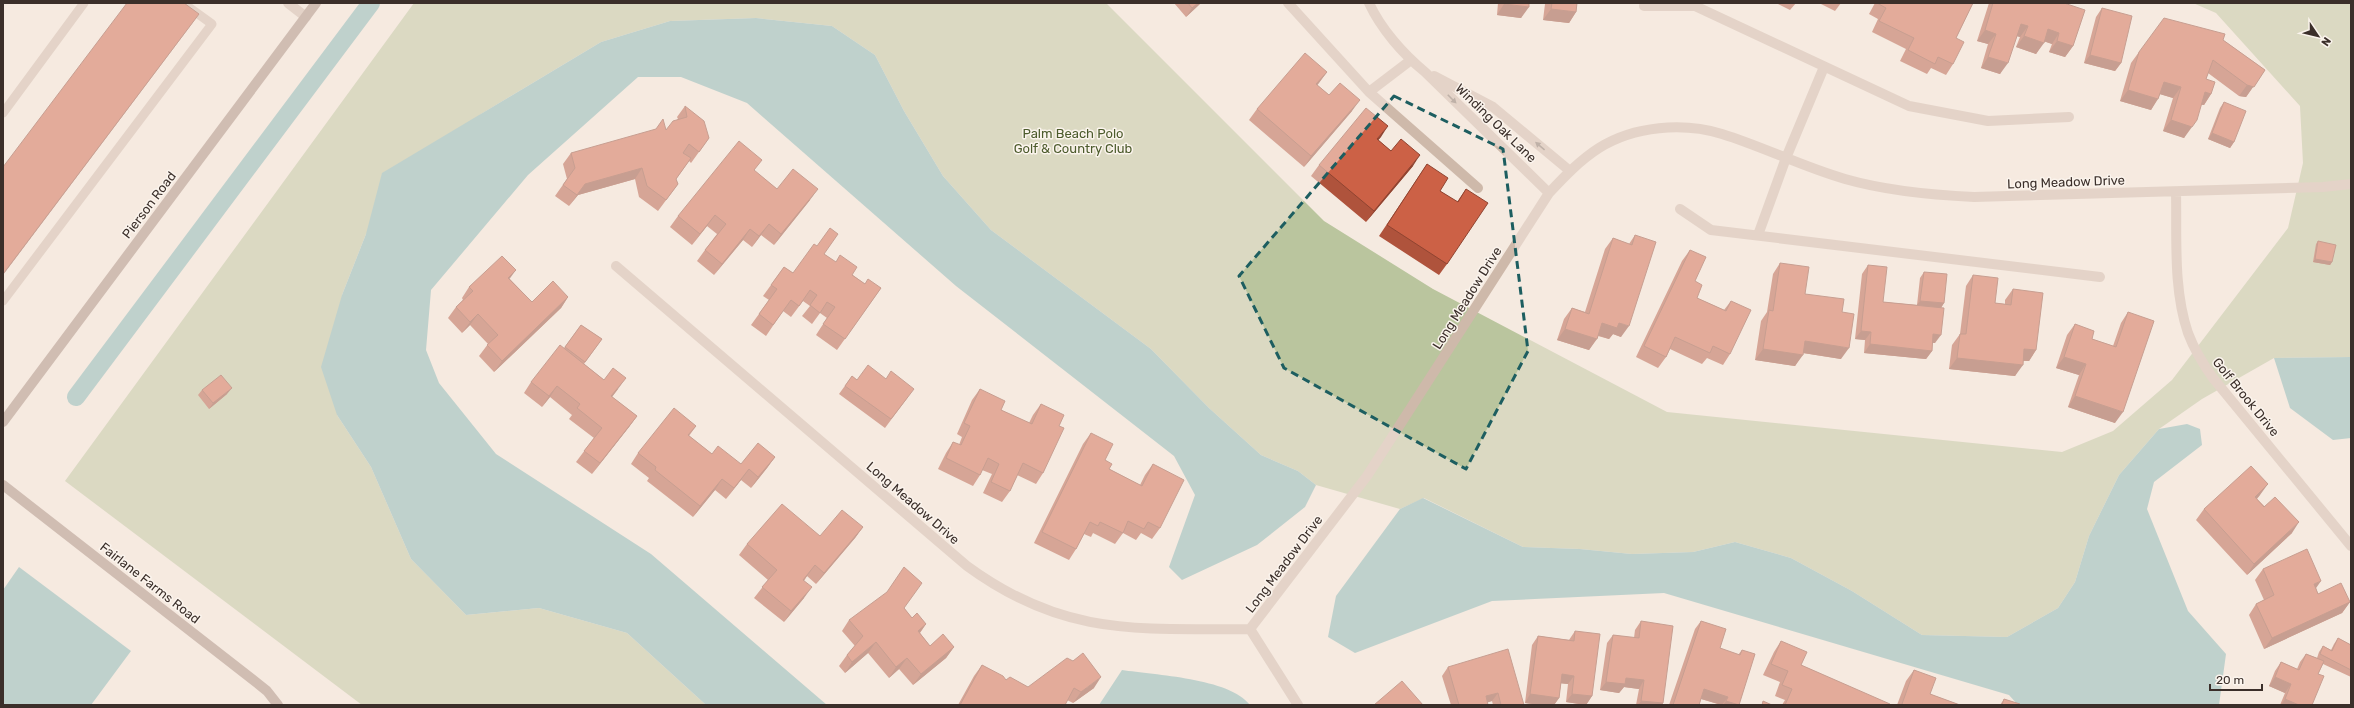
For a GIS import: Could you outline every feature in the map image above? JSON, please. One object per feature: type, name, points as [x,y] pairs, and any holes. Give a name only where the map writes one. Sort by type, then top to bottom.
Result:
[{"type":"street","points":[[288,3],[306,17]]},
{"type":"street","name":"Pierson Road","points":[[3,422],[316,3]]},
{"type":"street","points":[[1288,3],[1369,92],[1478,188]]},
{"type":"street","name":"Winding Oak Lane","points":[[1369,3],[1385,28],[1411,60],[1549,192]]},
{"type":"street","points":[[1644,6],[1695,6],[1909,106],[1988,121],[2069,117]]},
{"type":"street","points":[[1369,92],[1411,60]]},
{"type":"street","points":[[1758,235],[1786,158],[1824,67]]},
{"type":"street","name":"Winding Oak Lane","points":[[1425,72],[1493,107],[1570,171]]},
{"type":"street","name":"Long Meadow Drive","points":[[1250,629],[1367,476],[1549,192],[1570,171],[1599,148],[1622,137],[1646,130],[1671,127],[1697,128],[1722,134],[1844,179],[1892,190],[1925,195],[1974,197],[2176,192],[2323,187],[2351,184]]},
{"type":"street","name":"Golf Brook Drive","points":[[2176,192],[2181,308],[2188,333],[2198,357],[2213,378],[2351,546]]},
{"type":"street","points":[[1680,209],[1712,230],[2100,277]]},
{"type":"street","name":"Long Meadow Drive","points":[[616,266],[967,566],[1010,595],[1051,613],[1107,627],[1132,629],[1250,629]]},
{"type":"street","name":"Fairlane Farms Road","points":[[3,485],[252,678],[267,691],[278,705]]},
{"type":"street","name":"Long Meadow Drive","points":[[1250,629],[1298,705]]},
{"type":"lane","points":[[3,113],[84,3]]},
{"type":"lane","points":[[3,301],[212,24],[183,3]]},
{"type":"highlighted area","points":[[1394,96],[1503,149],[1528,351],[1466,469],[1284,368],[1239,276]]},
{"type":"green space","name":"Palm Beach Polo Golf & Country Club","points":[[414,3],[1106,3],[1324,221],[1433,289],[1667,412],[2062,452],[2113,431],[2172,380],[2288,228],[2303,163],[2300,106],[2216,13],[2193,3],[2351,3],[2351,357],[2274,358],[2202,399],[2159,429],[2119,475],[2089,536],[2075,582],[2058,608],[2007,637],[1922,635],[1852,591],[1791,558],[1735,542],[1693,552],[1632,554],[1580,549],[1523,547],[1424,498],[1400,509],[1316,485],[1298,471],[1261,455],[1209,408],[1151,349],[991,230],[943,176],[904,111],[875,55],[832,26],[756,18],[670,21],[601,42],[481,114],[366,234],[342,295],[337,415],[371,467],[411,559],[466,615],[539,608],[627,633],[706,705],[362,705],[65,481]]},
{"type":"water","points":[[756,18],[832,26],[875,55],[904,111],[943,176],[991,230],[1151,349],[1209,408],[1261,455],[1298,471],[1316,485],[1305,507],[1257,545],[1182,580],[1169,567],[1195,495],[1174,456],[956,286],[747,103],[681,77],[638,77],[528,175],[431,290],[426,350],[439,383],[496,454],[651,554],[827,705],[706,705],[627,633],[539,608],[466,615],[411,559],[371,467],[337,415],[321,367],[342,295],[366,234],[382,173],[601,42],[670,21]]},
{"type":"water","points":[[2351,357],[2351,438],[2333,440],[2290,408],[2274,358]]},
{"type":"water","points":[[2187,424],[2200,429],[2202,445],[2154,482],[2147,509],[2188,611],[2226,654],[2219,705],[2018,705],[2009,695],[1664,593],[1492,601],[1355,653],[1328,637],[1336,596],[1400,509],[1423,498],[1523,547],[1580,549],[1632,554],[1693,552],[1735,542],[1791,558],[1852,591],[1922,635],[2007,637],[2058,608],[2075,582],[2089,536],[2119,475],[2159,429]]},
{"type":"water","points":[[19,567],[131,651],[91,705],[3,705],[3,590]]},
{"type":"water","points":[[1122,670],[1171,676],[1209,683],[1240,696],[1250,705],[1099,705]]},
{"type":"building","points":[[127,3],[184,3],[199,14],[3,274],[3,167]]},
{"type":"building","points":[[1188,3],[1198,3],[1192,8]]},
{"type":"building","points":[[1529,3],[1529,7],[1504,4]]},
{"type":"building","points":[[1552,3],[1577,3],[1576,12],[1551,9]]},
{"type":"building","points":[[1877,3],[1973,3],[1956,38],[1964,42],[1953,64],[1938,57],[1935,64],[1908,50],[1914,38],[1879,21],[1886,8]]},
{"type":"building","points":[[1993,3],[2064,3],[2085,10],[2073,46],[2057,41],[2059,33],[2048,29],[2044,43],[2024,36],[2028,26],[2021,24],[2008,63],[1988,57],[1996,34],[1985,30]]},
{"type":"building","points":[[2102,8],[2132,16],[2121,63],[2090,55]]},
{"type":"building","points":[[2164,18],[2225,34],[2223,40],[2265,70],[2254,87],[2247,85],[2213,60],[2206,79],[2215,82],[2211,94],[2205,92],[2197,120],[2192,127],[2171,120],[2181,87],[2164,82],[2158,99],[2128,90],[2139,52]]},
{"type":"building","points":[[1305,53],[1327,72],[1316,84],[1329,95],[1340,83],[1360,100],[1311,156],[1257,109]]},
{"type":"building","points":[[2224,102],[2246,111],[2234,142],[2212,133]]},
{"type":"building","points":[[685,106],[704,121],[709,138],[699,152],[689,144],[683,153],[691,158],[676,179],[678,184],[666,200],[647,186],[642,168],[585,184],[577,195],[563,185],[575,168],[571,153],[656,129],[663,119],[666,130],[673,121],[687,117]]},
{"type":"building","points":[[1366,108],[1388,126],[1377,139],[1391,151],[1401,139],[1420,155],[1374,211],[1319,165]]},
{"type":"building","points":[[739,141],[762,160],[754,170],[777,189],[793,169],[818,189],[781,234],[769,224],[759,236],[750,229],[722,264],[705,250],[726,224],[715,215],[700,234],[678,216]]},
{"type":"building","points":[[1427,164],[1448,178],[1440,191],[1458,202],[1466,189],[1488,203],[1447,264],[1387,225]]},
{"type":"building","points":[[830,228],[838,234],[824,254],[836,262],[840,255],[857,267],[852,275],[865,284],[868,279],[881,288],[845,339],[823,324],[835,307],[827,302],[820,313],[810,305],[817,295],[810,290],[799,306],[791,300],[773,325],[759,314],[777,289],[771,285],[784,267],[793,273],[814,244],[817,246]]},
{"type":"building","points":[[1635,235],[1656,242],[1629,326],[1619,323],[1617,328],[1602,323],[1597,339],[1565,329],[1572,308],[1589,314],[1613,238],[1632,245]]},
{"type":"building","points":[[2318,241],[2336,245],[2332,262],[2315,259]]},
{"type":"building","points":[[1690,250],[1706,257],[1695,281],[1702,285],[1697,298],[1726,311],[1731,301],[1751,310],[1730,354],[1713,346],[1710,353],[1675,337],[1666,357],[1644,346]]},
{"type":"building","points":[[502,256],[516,270],[508,278],[532,302],[553,281],[568,297],[502,361],[487,345],[498,335],[478,314],[470,322],[456,307],[473,291],[469,287]]},
{"type":"building","points":[[1780,263],[1809,267],[1805,294],[1844,299],[1842,312],[1854,314],[1849,348],[1805,341],[1803,355],[1763,349],[1769,310],[1773,311]]},
{"type":"building","points":[[1868,265],[1887,267],[1883,302],[1944,308],[1941,335],[1933,334],[1932,351],[1870,344],[1871,332],[1861,331]]},
{"type":"building","points":[[1924,272],[1947,274],[1944,303],[1920,301]]},
{"type":"building","points":[[1973,275],[1998,278],[1995,303],[2011,305],[2013,289],[2043,293],[2036,350],[2024,349],[2023,365],[1957,358],[1960,334],[1966,334]]},
{"type":"building","points":[[2128,312],[2154,321],[2123,412],[2075,396],[2086,364],[2064,357],[2075,324],[2094,331],[2092,339],[2116,347]]},
{"type":"building","points":[[581,325],[602,339],[585,362],[565,347]]},
{"type":"building","points":[[560,345],[604,380],[613,368],[626,378],[611,396],[637,416],[600,463],[584,451],[602,428],[577,408],[580,404],[557,386],[549,396],[531,382]]},
{"type":"building","points":[[868,365],[886,379],[891,371],[914,389],[891,419],[845,386],[852,376],[857,380]]},
{"type":"building","points":[[221,375],[232,388],[213,403],[202,390]]},
{"type":"building","points":[[980,389],[1005,401],[1001,410],[1032,424],[1041,404],[1064,415],[1059,426],[1064,428],[1043,473],[1023,463],[1010,491],[991,482],[999,464],[988,458],[980,475],[946,458],[953,442],[961,445],[970,426],[964,423]]},
{"type":"building","points":[[674,408],[696,426],[688,435],[712,454],[718,446],[741,464],[758,443],[775,457],[758,477],[749,469],[734,488],[722,479],[700,506],[655,470],[656,467],[638,453]]},
{"type":"building","points":[[1091,433],[1113,444],[1105,460],[1112,464],[1109,469],[1142,486],[1153,464],[1184,480],[1160,528],[1148,522],[1144,529],[1128,521],[1123,533],[1100,522],[1098,526],[1090,522],[1076,549],[1042,532]]},
{"type":"building","points":[[2251,466],[2268,484],[2255,497],[2264,507],[2275,497],[2299,522],[2254,564],[2204,509]]},
{"type":"building","points":[[782,504],[820,536],[842,510],[863,527],[824,573],[815,565],[803,580],[812,587],[791,611],[762,587],[777,570],[747,544]]},
{"type":"building","points":[[2307,549],[2321,581],[2314,584],[2318,594],[2341,583],[2350,602],[2272,638],[2256,604],[2274,595],[2263,569]]},
{"type":"building","points":[[904,567],[922,583],[904,608],[912,618],[917,613],[926,624],[918,631],[930,646],[943,634],[954,647],[921,674],[907,658],[896,667],[876,642],[852,662],[847,655],[863,636],[849,620],[887,592]]},
{"type":"building","points":[[1641,621],[1673,626],[1663,703],[1641,701],[1644,680],[1626,678],[1625,684],[1606,682],[1613,635],[1639,638]]},
{"type":"building","points":[[1701,621],[1726,629],[1720,648],[1740,655],[1742,650],[1755,654],[1739,705],[1726,701],[1728,697],[1704,689],[1699,705],[1673,705]]},
{"type":"building","points":[[1575,631],[1600,634],[1592,696],[1572,694],[1574,676],[1562,674],[1559,698],[1530,694],[1538,636],[1574,641]]},
{"type":"building","points":[[2338,638],[2351,645],[2351,670],[2320,654],[2323,646],[2332,651]]},
{"type":"building","points":[[1781,641],[1807,652],[1801,665],[1890,704],[1785,705],[1792,689],[1782,685],[1788,671],[1771,664]]},
{"type":"building","points":[[1508,649],[1524,705],[1501,705],[1498,693],[1486,696],[1488,705],[1459,705],[1448,667]]},
{"type":"building","points":[[1083,653],[1101,677],[1081,692],[1074,688],[1065,705],[960,705],[982,665],[1003,676],[1006,680],[1010,677],[1028,687],[1067,658],[1073,661]]},
{"type":"building","points":[[2306,654],[2324,661],[2318,674],[2324,676],[2312,705],[2299,705],[2285,699],[2291,684],[2275,677],[2281,662],[2299,670]]},
{"type":"building","points":[[1914,670],[1936,678],[1930,694],[1960,705],[1902,704]]},
{"type":"building","points":[[1402,681],[1423,705],[1374,705]]},
{"type":"building","points":[[2004,699],[2020,704],[2020,705],[2002,705]]},
{"type":"building","points":[[1763,701],[1772,705],[1762,705]]},
{"type":"waterway","points":[[76,397],[371,3]]}]
